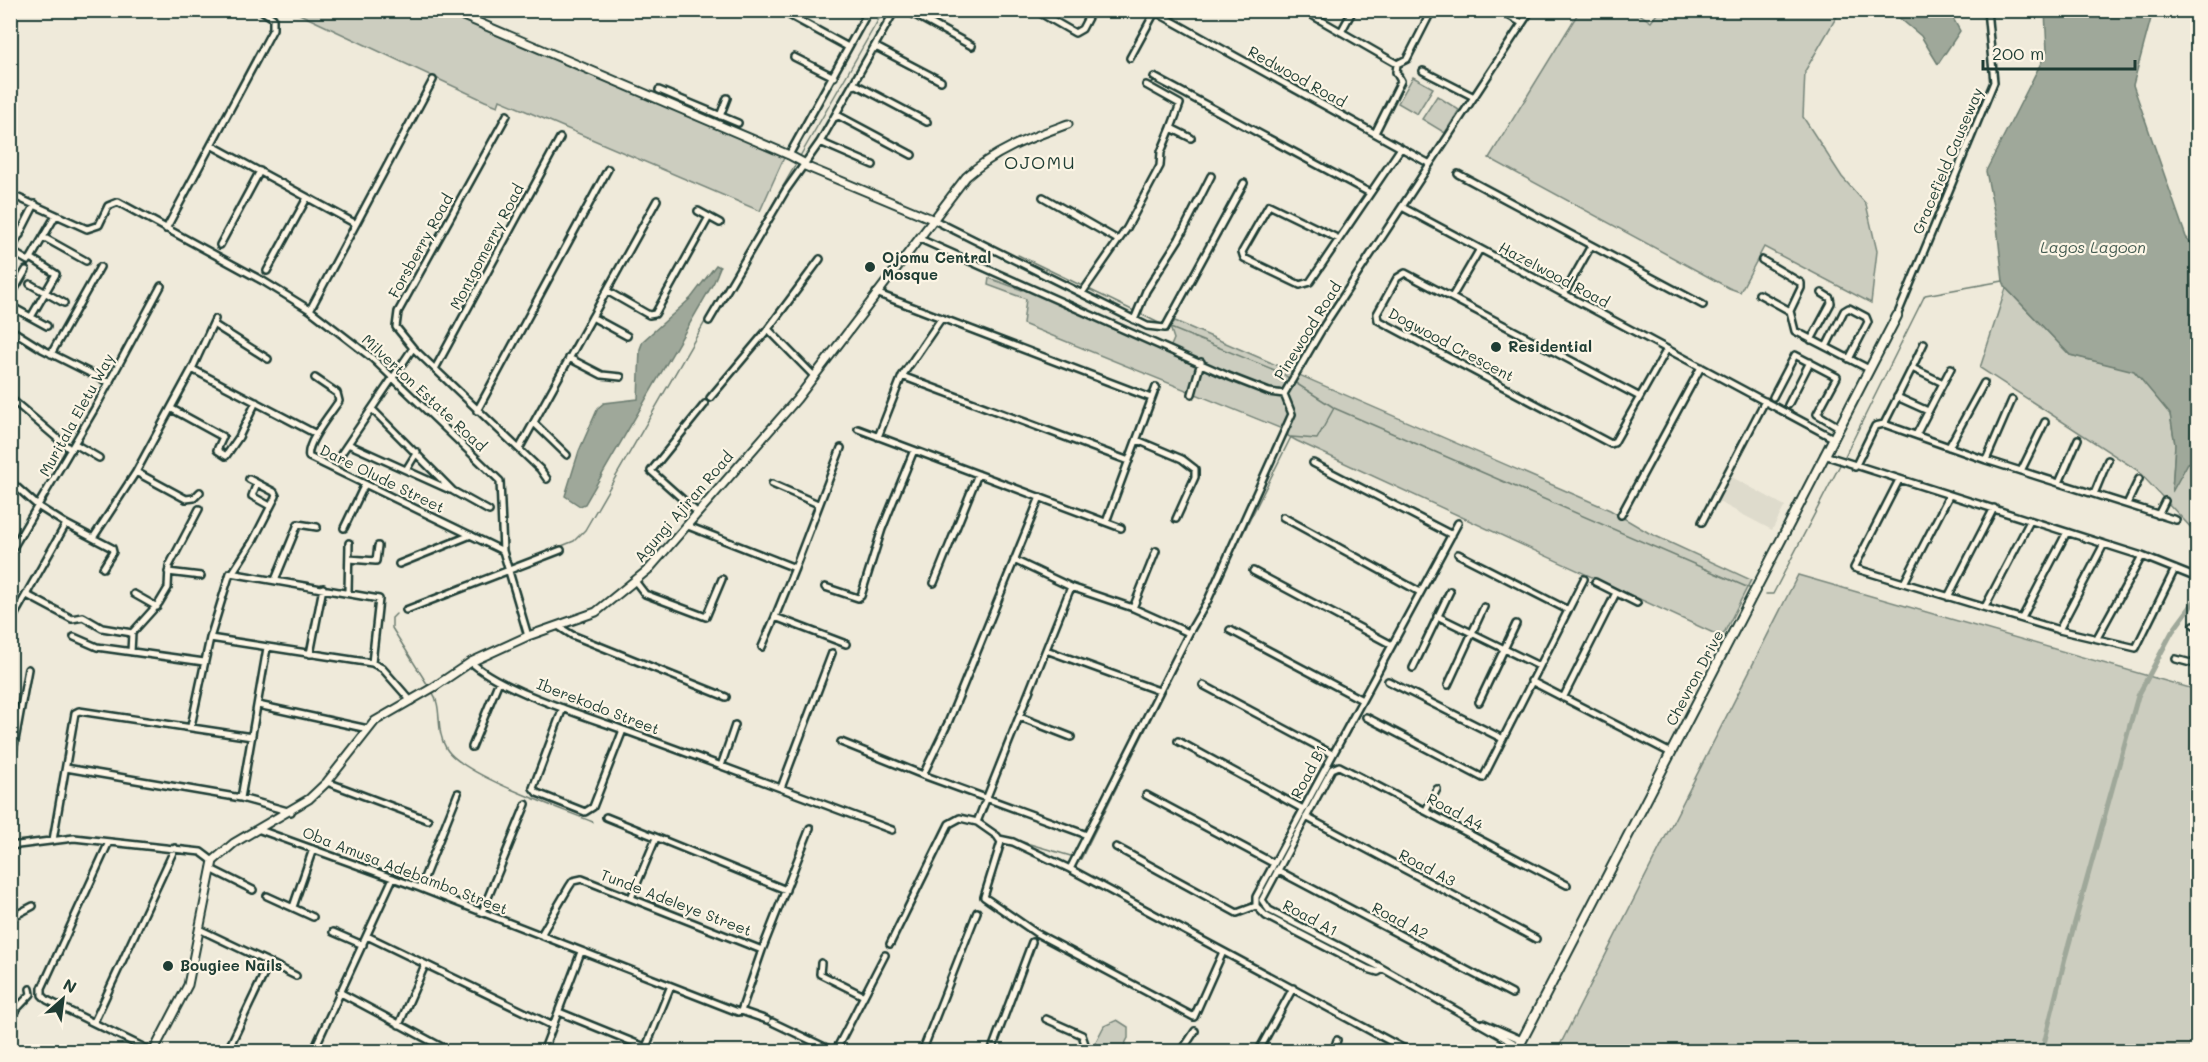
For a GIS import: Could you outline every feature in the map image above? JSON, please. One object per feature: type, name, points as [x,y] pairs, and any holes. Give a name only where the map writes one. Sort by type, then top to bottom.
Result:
[{"type":"main road","name":"Chevron Drive","points":[[1519,1046],[1897,316]]},
{"type":"street","points":[[166,229],[273,28],[273,18],[261,10]]},
{"type":"street","points":[[449,10],[789,155],[804,164],[932,219],[1016,263],[1136,315],[1156,329],[1166,326],[1244,183]]},
{"type":"street","points":[[780,10],[848,47]]},
{"type":"street","points":[[789,155],[869,10]]},
{"type":"street","points":[[709,321],[786,190],[820,142],[895,10]]},
{"type":"street","points":[[906,10],[972,46]]},
{"type":"street","points":[[1035,10],[1075,33],[1082,29],[1092,10]]},
{"type":"street","points":[[1303,10],[1397,64]]},
{"type":"street","points":[[1341,32],[1353,10]]},
{"type":"street","points":[[1397,64],[1407,59],[1432,10]]},
{"type":"street","points":[[1499,10],[1522,23]]},
{"type":"street","name":"Pinewood Road","points":[[920,239],[1269,392],[1284,394],[1295,373],[1531,10]]},
{"type":"street","name":"Gracefield Causeway","points":[[1897,316],[1994,82],[1987,10]]},
{"type":"street","points":[[1130,58],[1153,11]]},
{"type":"street","name":"Redwood Road","points":[[1153,11],[1430,164]]},
{"type":"street","points":[[873,49],[878,48],[941,81]]},
{"type":"street","points":[[794,57],[834,77]]},
{"type":"street","points":[[1375,134],[1401,81],[1396,72],[1397,64]]},
{"type":"street","points":[[1424,70],[1474,98]]},
{"type":"street","points":[[1154,77],[1370,193]]},
{"type":"street","points":[[310,310],[433,80]]},
{"type":"street","points":[[852,86],[857,85],[927,122]]},
{"type":"street","points":[[1082,293],[1118,240],[1160,166],[1161,152],[1180,104],[1146,86]]},
{"type":"street","points":[[659,90],[738,123]]},
{"type":"street","points":[[720,126],[727,98]]},
{"type":"street","name":"Forsberry Road","points":[[507,115],[398,312],[396,327],[413,348],[436,367],[477,411],[548,479]]},
{"type":"street","points":[[834,118],[839,117],[912,155]]},
{"type":"street","name":"Agungi Ajiran Road","points":[[212,865],[234,843],[291,812],[327,782],[375,721],[431,689],[471,662],[528,636],[596,612],[650,569],[814,376],[966,177],[997,153],[1068,124]]},
{"type":"street","points":[[1171,128],[1191,138]]},
{"type":"street","name":"Montgomerry Road","points":[[436,367],[560,138]]},
{"type":"street","points":[[820,142],[873,165]]},
{"type":"street","points":[[211,145],[356,224]]},
{"type":"street","points":[[1339,239],[1274,206],[1266,208],[1244,245],[1244,258],[1300,285],[1310,282],[1339,239],[1401,147]]},
{"type":"street","points":[[477,411],[608,169]]},
{"type":"street","points":[[220,245],[260,171]]},
{"type":"street","points":[[1458,174],[1703,305]]},
{"type":"street","points":[[1136,315],[1146,291],[1195,210],[1210,176]]},
{"type":"street","name":"Milverton Estate Road","points":[[10,194],[87,229],[93,229],[99,225],[108,206],[118,202],[263,281],[310,310],[372,358],[500,481],[503,551],[528,636]]},
{"type":"street","points":[[1043,197],[1118,240]]},
{"type":"street","points":[[267,271],[308,198]]},
{"type":"street","points":[[519,449],[657,200]]},
{"type":"street","points":[[35,204],[11,251],[28,261],[56,214]]},
{"type":"street","name":"Hazelwood Road","points":[[1402,207],[1833,438]]},
{"type":"street","points":[[698,211],[720,223]]},
{"type":"street","points":[[607,291],[649,315],[655,314],[709,217]]},
{"type":"street","points":[[10,230],[20,235]]},
{"type":"street","points":[[43,237],[86,261]]},
{"type":"street","points":[[1564,294],[1592,246]]},
{"type":"street","points":[[1452,297],[1480,249]]},
{"type":"street","points":[[31,258],[55,272],[31,317]]},
{"type":"street","points":[[710,398],[768,329],[820,259]]},
{"type":"street","points":[[1762,260],[1801,284],[1790,311],[1795,330],[1869,369]]},
{"type":"street","points":[[51,354],[100,267]]},
{"type":"street","points":[[10,297],[26,270]]},
{"type":"street","name":"Dogwood Crescent","points":[[1405,273],[1452,297],[1640,397],[1614,443],[1607,443],[1376,317],[1397,278],[1405,273]]},
{"type":"street","points":[[30,284],[64,303]]},
{"type":"street","name":"Muritala Eletu Way","points":[[10,553],[110,383],[161,286]]},
{"type":"street","points":[[876,293],[1151,399]]},
{"type":"street","points":[[1811,340],[1831,303],[1830,298],[1822,293]]},
{"type":"street","points":[[1759,294],[1790,311]]},
{"type":"street","points":[[16,309],[47,326]]},
{"type":"street","points":[[1826,347],[1846,309],[1866,317],[1868,322],[1849,359]]},
{"type":"street","points":[[592,317],[627,336]]},
{"type":"street","points":[[878,437],[902,376],[941,319]]},
{"type":"street","points":[[93,537],[136,472],[172,409],[214,322],[268,358]]},
{"type":"street","points":[[10,329],[51,354],[110,383]]},
{"type":"street","points":[[768,329],[814,376]]},
{"type":"street","points":[[1884,424],[1924,343]]},
{"type":"street","points":[[337,460],[413,348]]},
{"type":"street","points":[[1640,397],[1667,349]]},
{"type":"street","points":[[1773,397],[1796,355],[1837,377],[1817,414],[1839,427]]},
{"type":"street","points":[[570,358],[602,375],[621,377]]},
{"type":"street","points":[[1192,394],[1201,362]]},
{"type":"street","points":[[1788,405],[1810,362]]},
{"type":"street","points":[[1621,514],[1701,367]]},
{"type":"street","points":[[1912,368],[1943,383]]},
{"type":"street","points":[[1916,435],[1951,368]]},
{"type":"street","points":[[192,369],[316,434]]},
{"type":"street","points":[[902,376],[1129,461]]},
{"type":"street","name":"Dare Olude Street","points":[[315,378],[339,397],[316,434],[308,450],[309,457],[503,551]]},
{"type":"street","points":[[1950,447],[1984,383]]},
{"type":"street","points":[[1106,522],[1156,387]]},
{"type":"street","points":[[1070,869],[1159,691],[1208,600],[1292,414],[1284,394]]},
{"type":"street","points":[[1897,397],[1928,411]]},
{"type":"street","points":[[10,398],[71,450]]},
{"type":"street","points":[[1986,460],[2012,400]]},
{"type":"street","points":[[1702,522],[1765,401]]},
{"type":"street","points":[[172,409],[223,437],[217,450],[226,456],[239,437],[256,402]]},
{"type":"street","points":[[698,513],[651,471],[705,404]]},
{"type":"street","points":[[372,409],[453,491]]},
{"type":"street","points":[[534,423],[567,455]]},
{"type":"street","points":[[2021,471],[2045,423]]},
{"type":"street","points":[[1856,467],[1875,426],[1884,424],[1986,460],[2176,520]]},
{"type":"street","points":[[858,429],[1121,528]]},
{"type":"street","points":[[2059,483],[2078,439]]},
{"type":"street","points":[[1137,440],[1182,459],[1195,468],[1195,477],[1176,519]]},
{"type":"street","points":[[75,444],[99,458]]},
{"type":"street","points":[[348,444],[453,491],[489,511]]},
{"type":"street","points":[[762,647],[841,448]]},
{"type":"street","points":[[825,586],[858,598],[861,596],[882,530],[914,450]]},
{"type":"street","points":[[406,470],[417,452]]},
{"type":"street","points":[[1824,455],[1845,464],[1994,508],[2142,556],[2192,576],[2198,583]]},
{"type":"street","points":[[2094,494],[2108,460]]},
{"type":"street","points":[[1313,464],[1452,535]]},
{"type":"street","points":[[136,472],[186,499],[194,498],[200,492]]},
{"type":"street","points":[[934,583],[978,474]]},
{"type":"street","points":[[191,726],[204,662],[227,576],[233,572],[253,541],[275,493],[249,479]]},
{"type":"street","points":[[2127,504],[2139,479]]},
{"type":"street","points":[[1899,480],[1854,568],[2059,630],[2136,648],[2175,569]]},
{"type":"street","points":[[10,481],[39,507],[112,548],[113,552],[103,568]]},
{"type":"street","points":[[257,483],[252,496],[270,506]]},
{"type":"street","points":[[344,528],[366,484]]},
{"type":"street","points":[[772,484],[818,504]]},
{"type":"street","points":[[1904,583],[1949,496]]},
{"type":"street","points":[[923,775],[948,723],[1040,497]]},
{"type":"street","points":[[2158,515],[2165,501]]},
{"type":"street","points":[[1948,597],[1994,508]]},
{"type":"street","points":[[131,652],[132,633],[157,607],[169,585],[169,566],[199,509]]},
{"type":"street","points":[[1283,518],[1420,592]]},
{"type":"street","points":[[1985,608],[2030,521]]},
{"type":"street","points":[[274,580],[295,527],[301,522],[317,527]]},
{"type":"street","name":"Road B1","points":[[1257,906],[1256,897],[1458,523]]},
{"type":"street","points":[[10,623],[66,524]]},
{"type":"street","points":[[688,526],[795,568]]},
{"type":"street","points":[[2022,618],[2067,532]]},
{"type":"street","points":[[399,564],[471,535]]},
{"type":"street","points":[[348,592],[349,543]]},
{"type":"street","points":[[2059,630],[2104,544]]},
{"type":"street","points":[[349,559],[376,561],[378,546]]},
{"type":"street","points":[[406,610],[561,550]]},
{"type":"street","points":[[1133,608],[1156,551]]},
{"type":"street","points":[[1458,554],[1568,610]]},
{"type":"street","points":[[2097,638],[2142,556]]},
{"type":"street","points":[[1014,560],[1071,587],[1133,608],[1189,633]]},
{"type":"street","points":[[168,572],[201,576]]},
{"type":"street","points":[[233,572],[348,592],[380,600],[372,663]]},
{"type":"street","points":[[1253,572],[1392,645]]},
{"type":"street","points":[[635,581],[645,594],[706,617],[722,579]]},
{"type":"street","points":[[1366,717],[1483,778],[1584,579]]},
{"type":"street","points":[[1595,582],[1637,603]]},
{"type":"street","points":[[977,822],[1071,587]]},
{"type":"street","points":[[310,654],[323,588]]},
{"type":"street","points":[[1413,668],[1450,591]]},
{"type":"street","points":[[1563,698],[1616,593]]},
{"type":"street","points":[[27,594],[72,619],[83,617],[102,628],[132,633]]},
{"type":"street","points":[[134,594],[157,607]]},
{"type":"street","points":[[1448,685],[1484,607]]},
{"type":"street","points":[[1437,616],[1539,666]]},
{"type":"street","points":[[775,617],[846,644]]},
{"type":"street","points":[[1479,702],[1516,624]]},
{"type":"street","points":[[558,626],[572,635],[726,697]]},
{"type":"street","points":[[1230,630],[1362,700]]},
{"type":"street","points":[[74,637],[97,647],[204,662]]},
{"type":"street","points":[[210,638],[372,663],[382,668],[411,701]]},
{"type":"street","points":[[241,798],[267,648]]},
{"type":"street","points":[[1046,650],[1159,691]]},
{"type":"street","points":[[781,788],[832,653]]},
{"type":"street","points":[[2176,659],[2198,665]]},
{"type":"street","name":"Iberekodo Street","points":[[471,662],[479,670],[499,681],[563,708],[892,830]]},
{"type":"street","points":[[10,768],[28,669]]},
{"type":"street","points":[[472,747],[499,681]]},
{"type":"street","points":[[1388,681],[1503,739]]},
{"type":"street","points":[[1531,681],[1671,753]]},
{"type":"street","points":[[1203,685],[1332,754]]},
{"type":"street","points":[[258,705],[368,729]]},
{"type":"street","points":[[563,708],[533,788],[537,793],[585,812],[593,807],[623,730]]},
{"type":"street","points":[[53,840],[75,713],[83,711],[252,737]]},
{"type":"street","points":[[1020,717],[1071,737]]},
{"type":"street","points":[[721,766],[735,725]]},
{"type":"street","points":[[1178,741],[1303,809]]},
{"type":"street","points":[[841,742],[923,775],[1087,835]]},
{"type":"street","name":"Road A4","points":[[1332,769],[1343,767],[1567,885]]},
{"type":"street","points":[[66,768],[241,798],[291,812]]},
{"type":"street","name":"Road A1","points":[[1332,769],[1262,900],[1266,908],[1482,1023],[1491,1032],[1519,1046]]},
{"type":"street","points":[[327,782],[429,820]]},
{"type":"street","points":[[1426,810],[1437,789]]},
{"type":"street","points":[[420,888],[458,793]]},
{"type":"street","points":[[1146,795],[1274,863]]},
{"type":"street","points":[[482,912],[526,804]]},
{"type":"street","points":[[606,817],[786,890]]},
{"type":"street","name":"Road A3","points":[[1306,817],[1536,939]]},
{"type":"street","points":[[890,944],[949,824],[960,818],[977,822],[999,838],[1013,842],[1070,869],[1410,1052]]},
{"type":"street","points":[[741,1011],[762,950],[810,828]]},
{"type":"street","name":"Oba Amusa Adebambo Street","points":[[260,830],[420,888],[670,988],[769,1021],[831,1050],[839,1050]]},
{"type":"street","points":[[10,846],[74,838],[201,852],[212,865],[253,890]]},
{"type":"street","points":[[631,898],[656,838]]},
{"type":"street","points":[[999,838],[996,864],[984,897],[1036,933],[1194,1017],[1223,952]]},
{"type":"street","points":[[109,842],[42,988],[42,995],[47,1000],[153,1052],[188,985],[212,865]]},
{"type":"street","points":[[1116,847],[1237,913],[1257,906],[1266,916],[1368,969],[1378,972],[1383,969]]},
{"type":"street","points":[[94,1022],[175,848]]},
{"type":"street","points":[[293,907],[313,849]]},
{"type":"street","name":"Road A2","points":[[1277,870],[1512,994]]},
{"type":"street","points":[[313,1052],[393,878]]},
{"type":"street","name":"Tunde Adeleye Street","points":[[541,935],[573,881],[582,879],[762,950]]},
{"type":"street","points":[[267,896],[313,917]]},
{"type":"street","points":[[10,918],[33,906]]},
{"type":"street","points":[[922,1052],[977,912]]},
{"type":"street","points":[[199,929],[266,965],[296,976]]},
{"type":"street","points":[[333,932],[363,945]]},
{"type":"street","points":[[367,936],[553,1026]]},
{"type":"street","points":[[991,1052],[1032,942]]},
{"type":"street","points":[[543,1052],[581,952]]},
{"type":"street","points":[[839,1050],[885,955]]},
{"type":"street","points":[[821,963],[819,974],[864,996]]},
{"type":"street","points":[[227,1052],[266,965]]},
{"type":"street","points":[[399,1024],[425,965]]},
{"type":"street","points":[[1258,1052],[1293,987]]},
{"type":"street","points":[[645,1049],[670,988]]},
{"type":"street","points":[[10,1016],[31,994],[30,989]]},
{"type":"street","points":[[339,992],[452,1052]]},
{"type":"street","points":[[559,1012],[657,1052]]},
{"type":"street","points":[[1046,1019],[1082,1035],[1085,1044],[1081,1052]]},
{"type":"street","points":[[1181,1052],[1195,1031]]},
{"type":"street","points":[[1333,1052],[1337,1040]]},
{"type":"shaded area","points":[[1580,10],[1635,11],[1651,22],[1659,11],[1840,11],[1805,71],[1803,117],[1842,177],[1866,204],[1877,251],[1871,303],[1764,247],[1740,292],[1729,288],[1489,158]]},
{"type":"shaded area","points":[[293,11],[461,11],[505,34],[787,151],[760,211],[500,100],[498,106],[485,101]]},
{"type":"shaded area","points":[[1413,77],[1433,88],[1417,114],[1398,103]]},
{"type":"shaded area","points":[[1437,96],[1459,110],[1445,133],[1422,119]]},
{"type":"shaded area","points":[[989,278],[1022,290],[1025,285],[1062,307],[1170,348],[1174,339],[1170,327],[1175,321],[1610,510],[1649,533],[1751,580],[1722,637],[1297,441],[1288,436],[1287,431],[1023,324],[1026,299],[988,285]]},
{"type":"shaded area","points":[[2006,288],[2070,355],[2134,370],[2170,414],[2175,444],[2172,491],[2188,462],[2197,462],[2197,534],[2137,470],[1980,368]]},
{"type":"shaded area","points":[[1730,476],[1785,506],[1772,530],[1717,501]]},
{"type":"shaded area","points":[[1798,575],[2197,690],[2197,1051],[1557,1051]]},
{"type":"shaded area","points":[[1117,1020],[1128,1027],[1128,1038],[1121,1051],[1091,1051],[1104,1026]]},
{"type":"water","points":[[1891,11],[1949,11],[1960,31],[1938,64],[1921,36]]},
{"type":"water","name":"Lagos Lagoon","points":[[2045,11],[2153,11],[2133,85],[2186,237],[2198,252],[2197,462],[2188,463],[2172,492],[2175,444],[2170,414],[2134,371],[2070,355],[2006,288],[2003,281],[1997,226],[1986,171],[2047,51]]},
{"type":"water","points":[[716,265],[720,267],[714,282],[585,504],[580,506],[565,496],[579,451],[598,408],[604,403],[638,399],[640,349],[643,341],[691,298]]},
{"type":"waterway","points":[[799,158],[884,10]]},
{"type":"waterway","points":[[522,562],[574,541],[585,530],[797,162]]},
{"type":"waterway","points":[[1018,255],[1163,325]]},
{"type":"waterway","points":[[1844,458],[1925,295],[2003,281]]},
{"type":"waterway","points":[[1168,327],[1282,373],[1290,379]]},
{"type":"waterway","points":[[1294,382],[1333,407]]},
{"type":"waterway","points":[[1009,838],[1081,859],[1291,437],[1317,439],[1334,408],[1749,588]]},
{"type":"waterway","points":[[1766,594],[1773,594],[1841,463]]},
{"type":"waterway","points":[[2042,1052],[2065,958],[2138,696],[2172,632],[2197,598]]},
{"type":"waterway","points":[[396,614],[392,618],[392,628],[429,687]]},
{"type":"waterway","points":[[432,691],[437,704],[443,741],[455,758],[491,780],[593,822]]},
{"type":"place","name":"Ojomu Central Mosque","points":[[870,267]]},
{"type":"place","name":"Residential","points":[[1496,347]]},
{"type":"place","name":"Bougiee Nails","points":[[168,966]]},
{"type":"district","name":"OJOMU","points":[[1040,163]]}]
